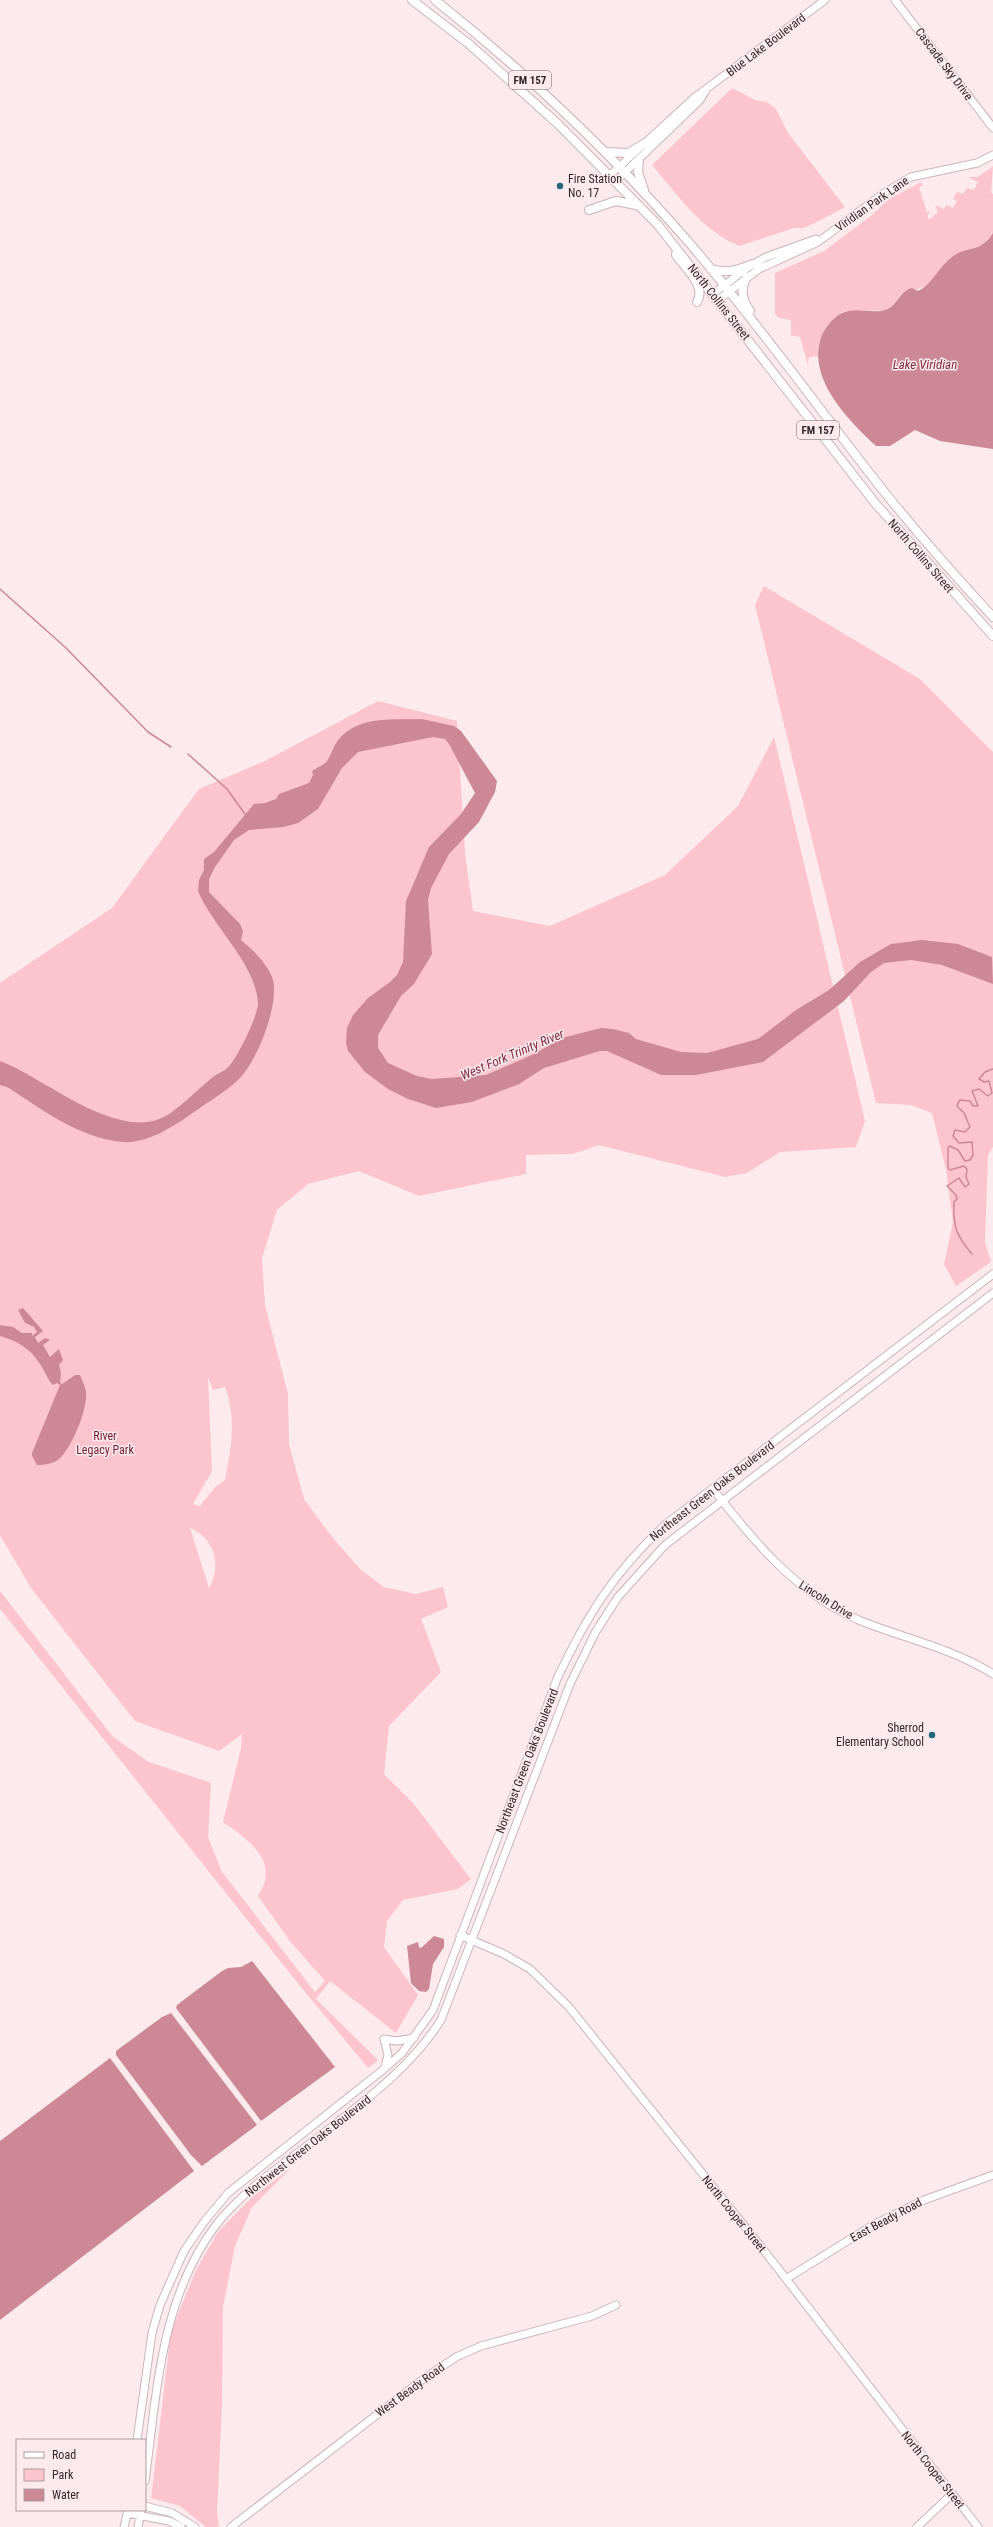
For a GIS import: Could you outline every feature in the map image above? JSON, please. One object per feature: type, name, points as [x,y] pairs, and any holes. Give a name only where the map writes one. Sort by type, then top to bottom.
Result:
[{"type":"main road","name":"North Collins Street","points":[[412,0],[469,44],[558,124],[678,249],[874,503],[993,636]]},
{"type":"main road","name":"North Collins Street","points":[[435,0],[477,33],[567,112],[649,199],[711,269],[774,348],[886,494],[956,577],[993,617]]},
{"type":"main road","name":"Blue Lake Boulevard","points":[[612,179],[680,110],[825,0]]},
{"type":"main road","name":"Cascade Sky Drive","points":[[895,0],[993,128]]},
{"type":"main road","name":"Blue Lake Boulevard","points":[[622,170],[639,160],[700,100],[706,91]]},
{"type":"main road","points":[[606,152],[628,153],[649,141]]},
{"type":"main road","name":"Viridian Park Lane","points":[[726,289],[748,276],[818,242],[911,177],[977,163],[993,155]]},
{"type":"main road","points":[[639,160],[638,172],[640,182],[649,199]]},
{"type":"main road","points":[[589,210],[616,201],[637,206]]},
{"type":"main road","name":"Viridian Park Lane","points":[[716,297],[753,264],[784,249],[822,238]]},
{"type":"main road","points":[[678,249],[676,255],[698,285],[700,294],[697,302]]},
{"type":"main road","points":[[711,269],[725,272],[736,271],[753,264]]},
{"type":"main road","points":[[748,276],[744,282],[742,297],[758,328]]},
{"type":"main road","points":[[946,585],[956,577]]},
{"type":"main road","name":"Northeast Green Oaks Boulevard","points":[[460,1935],[497,1841],[557,1679],[589,1614],[608,1586],[644,1545],[666,1524],[714,1489],[993,1274]]},
{"type":"main road","name":"Northeast Green Oaks Boulevard","points":[[472,1940],[510,1845],[570,1684],[601,1624],[618,1597],[655,1554],[722,1500],[993,1293]]},
{"type":"main road","name":"Lincoln Drive","points":[[714,1489],[780,1568],[822,1600],[862,1621],[957,1655],[993,1674]]},
{"type":"main road","points":[[497,1841],[510,1845]]},
{"type":"main road","name":"North Cooper Street","points":[[460,1935],[504,1954],[530,1969],[569,2007],[786,2279],[978,2527]]},
{"type":"main road","name":"Northwest Green Oaks Boulevard","points":[[137,2439],[152,2333],[160,2305],[181,2257],[204,2222],[228,2193],[384,2069],[414,2038],[433,2010],[460,1935]]},
{"type":"main road","name":"Northwest Green Oaks Boulevard","points":[[146,2474],[166,2333],[178,2294],[194,2259],[217,2224],[250,2190],[388,2082],[411,2060],[441,2020],[472,1940]]},
{"type":"main road","points":[[384,2069],[388,2054],[384,2039],[398,2041],[414,2038]]},
{"type":"main road","name":"East Beady Road","points":[[786,2279],[831,2250],[917,2203],[993,2175]]},
{"type":"main road","name":"West Beady Road","points":[[231,2527],[422,2380],[456,2357],[481,2346],[592,2316],[616,2305]]},
{"type":"main road","points":[[917,2527],[952,2494]]},
{"type":"main road","points":[[146,2506],[172,2513],[195,2527]]},
{"type":"main road","points":[[124,2527],[128,2512],[141,2513],[169,2521],[181,2527]]},
{"type":"main road","points":[[138,2527],[141,2513]]},
{"type":"green space","points":[[732,88],[755,100],[767,102],[776,109],[788,133],[845,207],[803,228],[794,228],[739,246],[713,231],[691,211],[652,165]]},
{"type":"green space","points":[[993,166],[991,193],[993,194],[993,233],[983,245],[972,250],[966,250],[950,258],[927,286],[901,294],[893,305],[885,310],[845,311],[838,315],[824,330],[818,348],[819,356],[809,357],[808,365],[800,337],[791,335],[791,320],[779,318],[775,314],[775,273],[824,251],[872,215],[889,199],[921,182],[923,186],[919,187],[927,212],[930,211],[927,217],[930,219],[938,212],[935,205],[944,209],[946,205],[953,208],[957,201],[953,199],[957,192],[963,194],[967,188],[974,190],[978,182],[968,177],[978,177]]},
{"type":"green space","points":[[764,586],[920,679],[993,752],[993,1147],[988,1155],[985,1242],[991,1262],[956,1286],[944,1264],[953,1222],[946,1170],[932,1113],[911,1105],[876,1103],[755,605]]},
{"type":"green space","name":"River Legacy Park","points":[[378,701],[457,721],[465,853],[473,911],[550,926],[665,875],[738,806],[774,737],[865,1121],[856,1147],[780,1152],[747,1173],[725,1177],[599,1145],[573,1154],[526,1155],[526,1174],[419,1196],[359,1171],[308,1184],[277,1210],[262,1258],[265,1305],[288,1394],[289,1444],[304,1499],[333,1538],[360,1569],[384,1587],[416,1594],[443,1587],[448,1607],[421,1619],[441,1672],[389,1726],[384,1774],[413,1803],[471,1879],[458,1889],[403,1900],[387,1921],[384,1947],[418,1995],[396,2033],[330,1981],[316,1999],[378,2060],[368,2068],[296,1981],[0,1609],[0,1591],[113,1737],[149,1762],[211,1783],[208,1837],[222,1872],[315,1992],[325,1981],[289,1940],[258,1896],[264,1884],[266,1873],[264,1862],[252,1844],[223,1822],[241,1748],[242,1734],[219,1751],[135,1721],[31,1588],[0,1535],[0,983],[112,908],[199,789],[265,761]],"holes":[[[208,1377],[213,1390],[225,1387],[231,1411],[232,1434],[225,1480],[215,1487],[200,1506],[193,1504],[212,1471]],[[190,1528],[205,1538],[214,1554],[215,1571],[209,1588]]]},
{"type":"green space","points":[[291,2168],[252,2207],[235,2246],[223,2307],[222,2404],[217,2513],[219,2527],[206,2527],[180,2506],[151,2498],[171,2331],[197,2268],[218,2232],[251,2198]]},
{"type":"water","name":"Lake Viridian","points":[[993,233],[993,449],[940,441],[915,430],[890,446],[876,446],[842,411],[824,382],[819,366],[818,351],[823,332],[835,318],[845,312],[856,310],[879,311],[889,308],[904,292],[912,288],[918,291],[928,284],[943,265],[952,257],[958,253],[978,247],[988,240]]},
{"type":"water","points":[[422,719],[454,726],[461,731],[497,781],[495,792],[479,822],[449,854],[431,888],[428,900],[432,954],[414,984],[401,996],[378,1035],[378,1048],[388,1063],[417,1076],[432,1079],[486,1075],[534,1054],[562,1038],[601,1028],[629,1033],[636,1039],[681,1052],[707,1053],[758,1039],[796,1010],[829,990],[860,962],[891,944],[922,940],[958,944],[992,957],[993,984],[942,965],[911,960],[884,963],[871,972],[844,1001],[763,1062],[696,1075],[661,1075],[607,1051],[600,1051],[544,1068],[519,1084],[472,1102],[436,1108],[408,1099],[388,1089],[365,1072],[348,1051],[346,1043],[347,1028],[353,1015],[368,998],[397,975],[403,962],[406,901],[429,847],[461,814],[475,793],[449,744],[445,739],[433,737],[358,752],[342,768],[318,809],[298,823],[284,827],[249,830],[234,840],[215,867],[209,879],[209,892],[240,924],[243,931],[241,940],[255,953],[268,969],[273,980],[274,991],[270,1017],[260,1045],[247,1069],[230,1087],[181,1121],[162,1132],[143,1140],[123,1142],[91,1135],[76,1129],[62,1122],[7,1087],[0,1085],[0,1061],[18,1069],[84,1106],[107,1116],[129,1122],[150,1122],[169,1114],[213,1077],[226,1069],[234,1060],[243,1044],[255,1016],[258,1002],[255,988],[242,959],[213,918],[198,891],[199,880],[204,870],[204,859],[214,852],[254,804],[265,803],[276,799],[279,794],[309,783],[313,775],[312,771],[327,761],[339,739],[347,731],[366,722],[377,720]]},
{"type":"water","points":[[23,1308],[43,1331],[35,1337],[38,1343],[45,1338],[50,1340],[43,1345],[50,1357],[59,1349],[63,1360],[59,1365],[61,1373],[60,1383],[62,1384],[75,1375],[80,1375],[86,1392],[86,1399],[78,1429],[68,1448],[58,1460],[37,1465],[32,1453],[60,1385],[57,1383],[53,1385],[36,1358],[27,1349],[12,1340],[0,1336],[0,1325],[13,1327],[22,1333],[32,1333],[32,1336],[37,1332],[34,1327],[25,1323],[18,1310]]},
{"type":"water","points":[[434,1936],[444,1939],[444,1947],[433,1964],[429,1989],[426,1992],[419,1991],[411,1983],[407,1946],[418,1942],[419,1947],[421,1948]]},
{"type":"water","points":[[252,1961],[335,2067],[261,2121],[176,2008],[177,2005],[222,1971],[228,1968],[241,1967]]},
{"type":"water","points":[[171,2013],[257,2125],[202,2166],[191,2155],[116,2055],[116,2051],[162,2017]]},
{"type":"water","points":[[110,2058],[194,2171],[0,2320],[0,2141]]},
{"type":"waterway","points":[[0,589],[66,648],[148,732],[171,747]]},
{"type":"waterway","points":[[188,754],[227,789],[245,814]]},
{"type":"waterway","points":[[972,1254],[959,1236],[954,1218],[954,1202],[957,1199],[956,1195],[947,1186],[959,1178],[965,1187],[969,1184],[966,1177],[967,1169],[964,1166],[950,1170],[948,1168],[948,1148],[950,1146],[958,1150],[965,1161],[970,1160],[973,1155],[972,1142],[959,1143],[953,1136],[955,1130],[965,1132],[970,1127],[964,1113],[957,1106],[960,1100],[970,1101],[973,1106],[978,1106],[972,1091],[979,1089],[988,1096],[992,1093],[989,1081],[984,1082],[979,1079],[985,1072],[993,1069]]},
{"type":"place","name":"Fire Station No. 17","points":[[560,186]]},
{"type":"place","name":"Sherrod Elementary School","points":[[932,1735]]},
{"type":"water label","name":"West Fork Trinity River","points":[[512,1054]]}]
